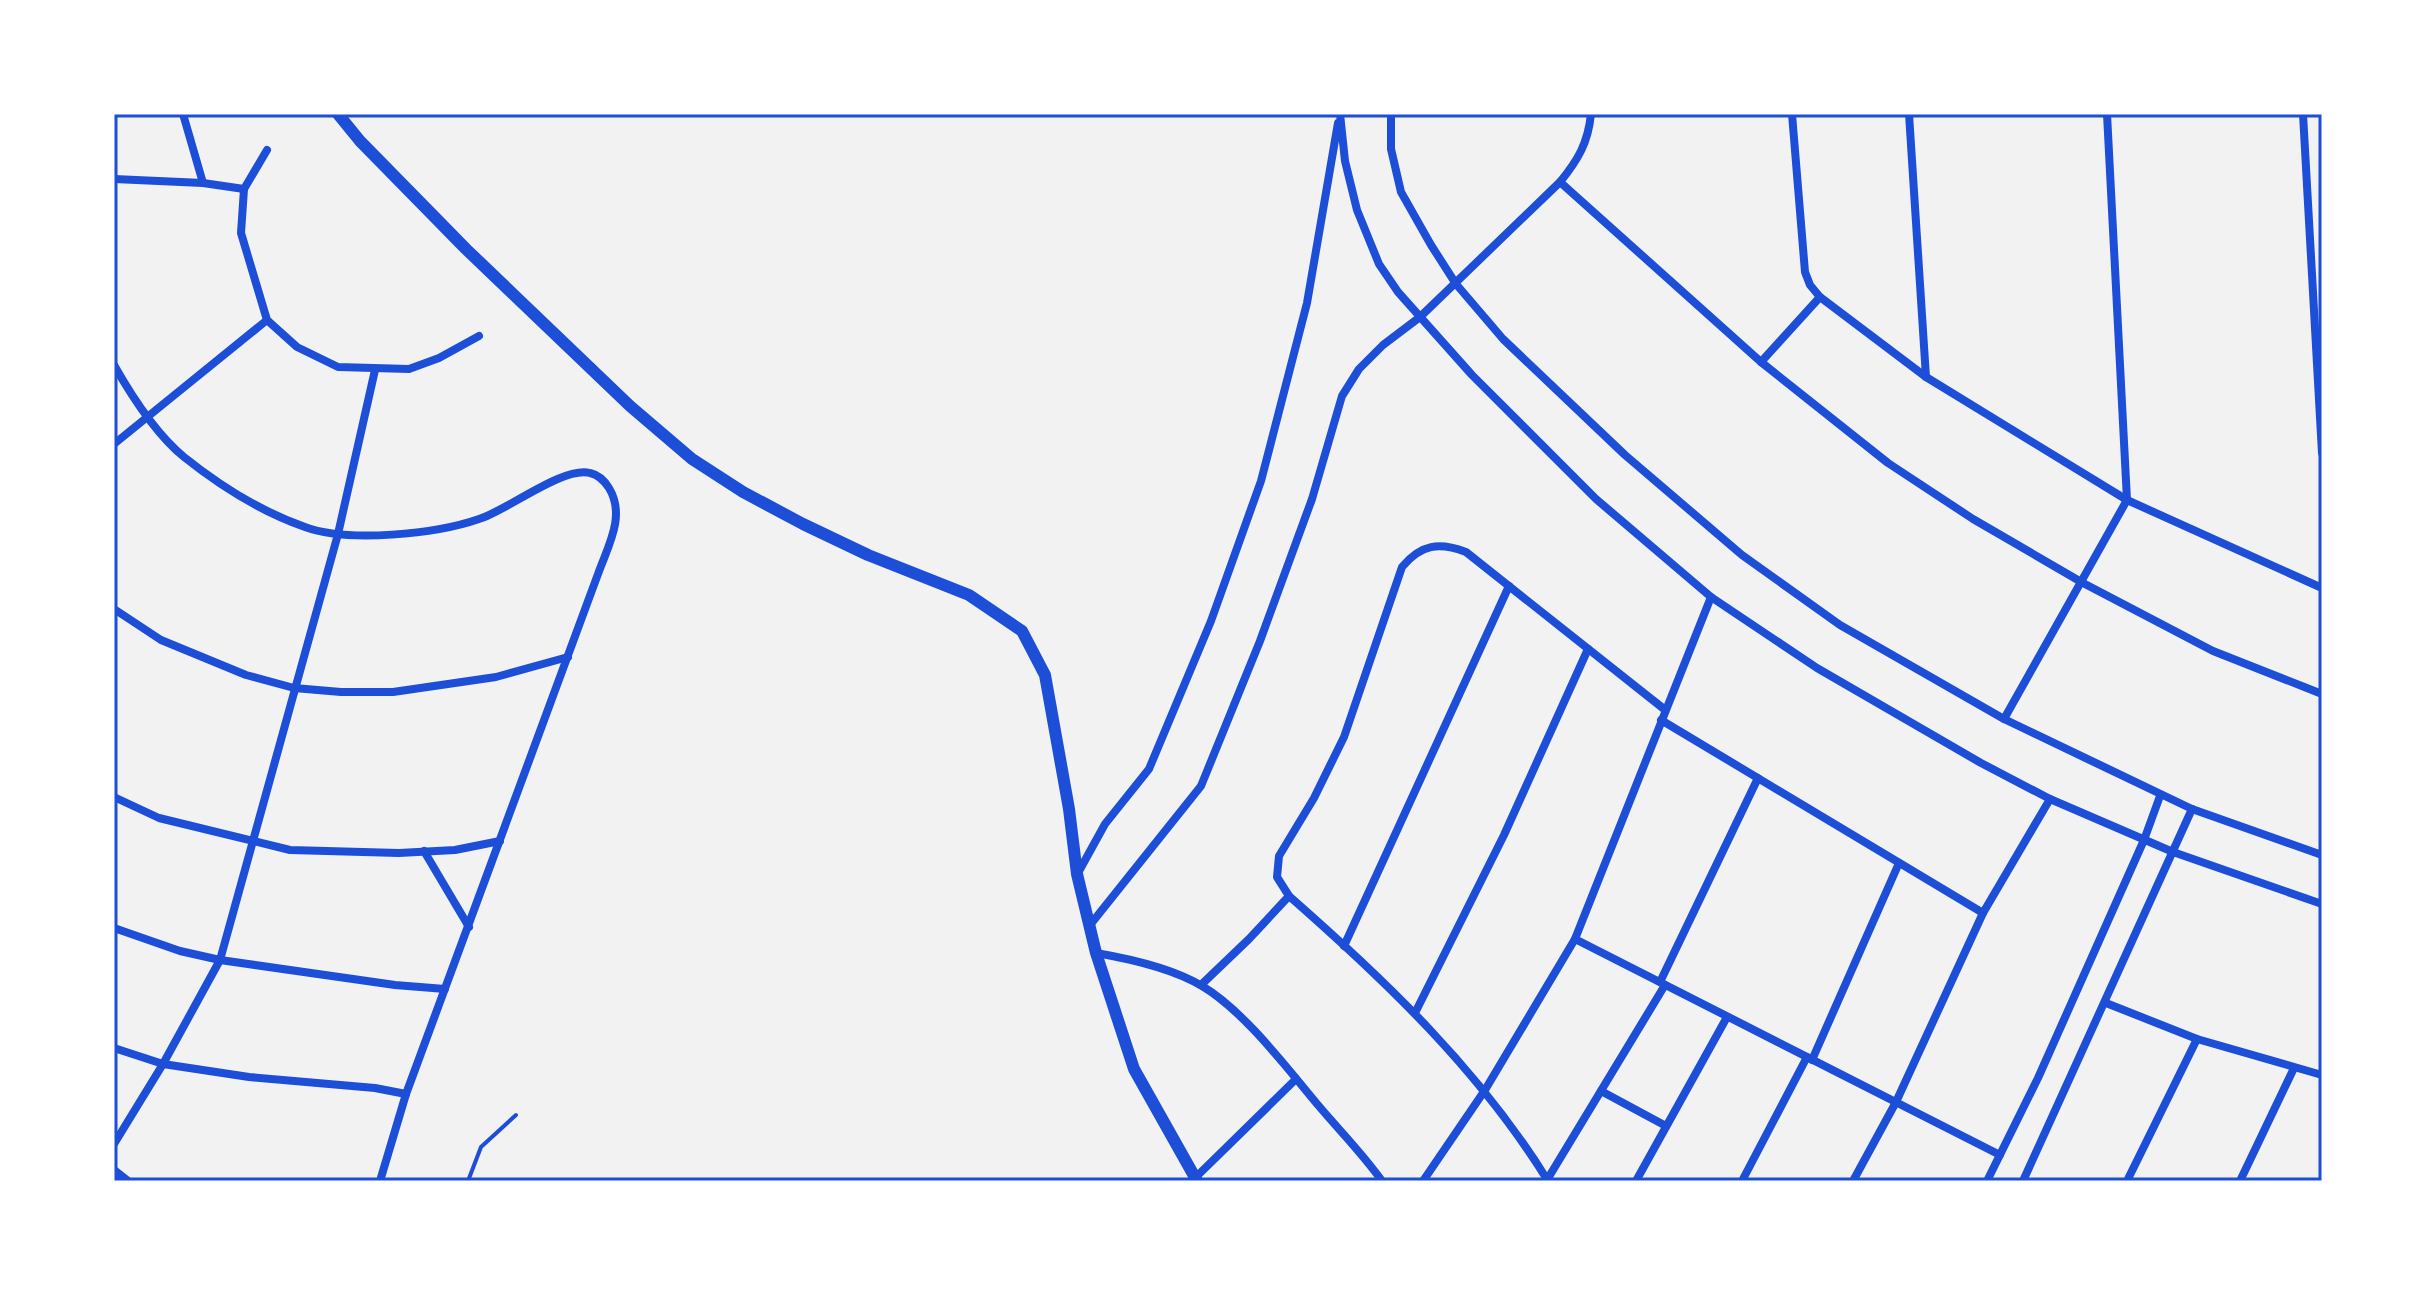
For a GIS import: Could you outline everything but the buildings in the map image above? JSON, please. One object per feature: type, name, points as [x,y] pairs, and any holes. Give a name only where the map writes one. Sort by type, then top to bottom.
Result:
[{"type":"street","points":[[183,114],[203,183]]},
{"type":"street","points":[[338,114],[360,141],[466,249],[630,406],[692,459],[743,492],[803,524],[868,555],[969,595],[1022,631],[1045,675],[1069,809],[1077,874],[1096,953],[1134,1069],[1196,1179],[1296,1079]]},
{"type":"street","points":[[1077,874],[1105,824],[1149,769],[1211,621],[1261,481],[1307,303],[1340,114]]},
{"type":"street","points":[[1340,114],[1345,161],[1357,210],[1379,264],[1420,317],[1472,375],[1596,499],[1711,597],[1817,668],[1981,763],[2050,799],[2173,852],[2322,904]]},
{"type":"street","points":[[1391,114],[1391,149],[1401,192],[1456,284],[1503,339],[1625,455],[1742,555],[1840,625],[2004,719],[2160,796],[2322,855]]},
{"type":"street","points":[[1090,925],[1201,786],[1260,641],[1312,499],[1342,396],[1359,369],[1383,345],[1456,284],[1560,182],[1581,156],[1591,114]]},
{"type":"street","points":[[1792,114],[1805,272],[1810,285],[1820,297],[1926,377],[2127,500],[2322,588]]},
{"type":"street","points":[[1909,114],[1926,377]]},
{"type":"street","points":[[2004,719],[2127,500],[2107,114]]},
{"type":"street","points":[[2303,114],[2322,453]]},
{"type":"street","points":[[267,150],[244,189],[241,233],[267,320],[297,347],[338,367],[409,369],[439,358],[479,336]]},
{"type":"street","points":[[114,179],[203,183],[244,189]]},
{"type":"street","points":[[1560,182],[1761,362],[1888,463],[1973,519],[2083,583],[2213,651],[2322,694]]},
{"type":"street","points":[[1761,362],[1820,297]]},
{"type":"street","points":[[114,444],[267,320]]},
{"type":"street","points":[[114,365],[148,417],[182,456],[251,502],[306,528],[338,534],[404,534],[479,519],[581,472],[593,473],[607,484],[618,508],[616,522],[568,657],[406,1094],[380,1181]]},
{"type":"street","points":[[114,1144],[163,1064],[220,960],[338,534],[375,370]]},
{"type":"street","points":[[1664,709],[1466,552],[1451,546],[1431,546],[1419,550],[1402,567],[1344,737],[1314,798],[1279,856],[1277,877],[1289,896],[1415,1013],[1485,1090],[1548,1180],[1663,984],[1758,778]]},
{"type":"street","points":[[1344,946],[1509,586]]},
{"type":"street","points":[[1423,1181],[1485,1090],[1575,939],[1711,597]]},
{"type":"street","points":[[114,609],[161,640],[246,675],[294,688],[393,692],[496,677],[568,657]]},
{"type":"street","points":[[1415,1013],[1504,835],[1588,649]]},
{"type":"street","points":[[1661,720],[1983,913]]},
{"type":"street","points":[[1987,1181],[2038,1078],[2144,840],[2160,796]]},
{"type":"street","points":[[114,797],[159,818],[290,850],[455,850],[500,841]]},
{"type":"street","points":[[1853,1181],[1896,1102],[1983,913],[2050,799]]},
{"type":"street","points":[[2023,1181],[2192,809]]},
{"type":"street","points":[[424,851],[469,927]]},
{"type":"street","points":[[1742,1181],[1810,1058],[1899,863]]},
{"type":"street","points":[[1201,985],[1289,896]]},
{"type":"street","points":[[114,928],[180,951],[220,960],[395,985],[445,989]]},
{"type":"street","points":[[1575,939],[2000,1155]]},
{"type":"street","points":[[1096,953],[1126,958],[1201,985],[1221,999],[1296,1079],[1382,1181]]},
{"type":"street","points":[[2106,1003],[2197,1039],[2322,1075]]},
{"type":"street","points":[[1636,1181],[1727,1017]]},
{"type":"street","points":[[2127,1181],[2197,1039]]},
{"type":"street","points":[[114,1048],[163,1064],[406,1094]]},
{"type":"street","points":[[2240,1181],[2294,1068]]},
{"type":"street","points":[[1601,1091],[1666,1126]]},
{"type":"street","points":[[114,1170],[128,1181]]},
{"type":"path","points":[[468,1181],[481,1147],[516,1115]]}]
